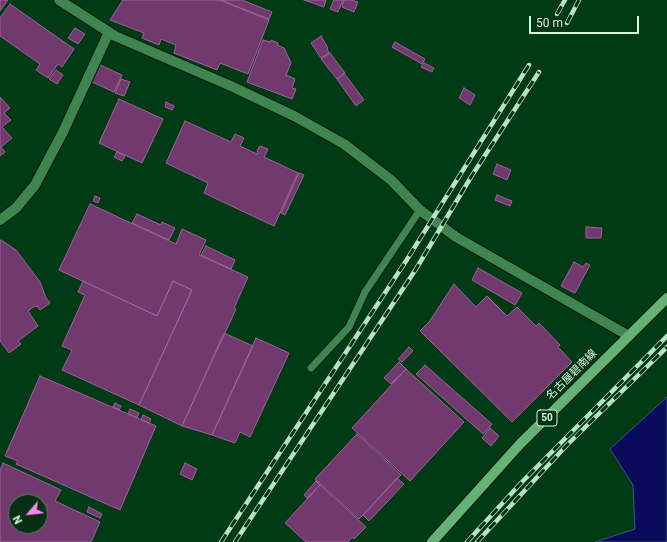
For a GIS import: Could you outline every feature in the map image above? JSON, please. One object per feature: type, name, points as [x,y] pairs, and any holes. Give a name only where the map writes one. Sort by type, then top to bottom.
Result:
[{"type":"main road","name":"名古屋碧南線","points":[[432,542],[520,444],[667,298]]},
{"type":"street","points":[[59,0],[115,36],[231,86],[287,113],[344,144],[391,180],[420,210],[456,237],[628,336]]},
{"type":"street","points":[[0,220],[16,208],[35,185],[63,132],[109,32]]},
{"type":"lane","points":[[311,368],[349,327],[365,292],[420,210]]},
{"type":"shaded area","points":[[667,397],[667,542],[595,542],[635,529],[633,485],[610,449]]},
{"type":"building","points":[[0,0],[8,0],[0,11]]},
{"type":"building","points":[[123,0],[220,0],[269,20],[248,74],[220,63],[217,70],[174,53],[176,45],[161,39],[159,45],[142,38],[144,33],[110,20]]},
{"type":"building","points":[[220,0],[242,0],[272,12],[269,19]]},
{"type":"building","points":[[304,0],[326,0],[324,7]]},
{"type":"building","points":[[334,0],[343,0],[338,12],[330,9]]},
{"type":"building","points":[[344,0],[358,2],[354,12],[342,7]]},
{"type":"building","points":[[10,4],[74,49],[62,67],[58,64],[48,78],[36,70],[40,64],[0,36],[0,18]]},
{"type":"building","points":[[75,28],[85,34],[78,44],[68,38]]},
{"type":"building","points":[[321,36],[328,48],[329,53],[321,58],[311,43]]},
{"type":"building","points":[[263,40],[270,42],[271,40],[284,48],[291,63],[286,75],[295,79],[292,88],[296,89],[292,99],[247,82]]},
{"type":"building","points":[[395,42],[425,59],[422,64],[392,47]]},
{"type":"building","points":[[330,53],[345,73],[337,79],[321,59]]},
{"type":"building","points":[[424,63],[434,68],[432,72],[421,67]]},
{"type":"building","points":[[98,64],[122,75],[114,92],[90,81]]},
{"type":"building","points":[[56,70],[63,75],[57,84],[49,79]]},
{"type":"building","points":[[344,73],[364,100],[356,106],[337,79]]},
{"type":"building","points":[[121,79],[130,82],[124,96],[115,93]]},
{"type":"building","points":[[464,88],[475,95],[470,105],[459,98]]},
{"type":"building","points":[[0,97],[10,108],[4,113],[11,120],[2,127],[12,138],[1,147],[5,152],[0,156]]},
{"type":"building","points":[[119,99],[163,119],[142,163],[99,143]]},
{"type":"building","points":[[166,102],[174,106],[172,110],[165,107]]},
{"type":"building","points":[[185,121],[231,142],[235,134],[244,138],[240,146],[257,154],[260,146],[268,149],[264,157],[298,173],[274,226],[204,193],[208,183],[166,163]]},
{"type":"building","points":[[117,152],[125,156],[122,161],[114,157]]},
{"type":"building","points":[[497,164],[511,170],[507,180],[493,174]]},
{"type":"building","points":[[299,173],[304,175],[285,215],[281,213]]},
{"type":"building","points":[[497,195],[512,201],[510,206],[495,200]]},
{"type":"building","points":[[95,196],[100,198],[98,203],[93,201]]},
{"type":"building","points":[[90,204],[176,244],[182,229],[206,240],[199,255],[248,277],[234,308],[236,309],[182,426],[139,405],[192,290],[173,281],[157,316],[59,270]]},
{"type":"building","points":[[137,214],[161,225],[162,222],[175,228],[169,240],[132,223]]},
{"type":"building","points":[[586,227],[602,228],[601,238],[586,238]]},
{"type":"building","points":[[1,240],[16,250],[40,282],[46,298],[50,303],[40,310],[37,306],[35,306],[28,311],[38,326],[18,341],[21,344],[9,353],[0,341]]},
{"type":"building","points":[[206,246],[235,260],[231,269],[201,255]]},
{"type":"building","points":[[574,262],[583,267],[586,263],[590,265],[575,293],[561,286]]},
{"type":"building","points":[[478,268],[522,293],[515,305],[472,280]]},
{"type":"building","points":[[83,281],[157,316],[173,281],[192,290],[139,405],[62,370],[72,350],[62,346],[85,295],[78,292]]},
{"type":"building","points":[[454,284],[476,307],[487,296],[507,316],[517,307],[536,326],[539,323],[560,345],[558,347],[572,362],[512,422],[420,331],[429,322]]},
{"type":"building","points":[[224,333],[253,346],[212,435],[182,426]]},
{"type":"building","points":[[256,338],[289,353],[250,437],[240,432],[235,443],[212,435]]},
{"type":"building","points":[[409,347],[413,351],[402,362],[398,359]]},
{"type":"building","points":[[399,362],[406,369],[391,384],[384,378]]},
{"type":"building","points":[[425,365],[492,424],[483,434],[416,374]]},
{"type":"building","points":[[406,369],[464,422],[410,481],[352,428]]},
{"type":"building","points":[[40,376],[156,426],[120,510],[16,464],[18,461],[5,456]]},
{"type":"building","points":[[115,403],[121,406],[119,410],[113,407]]},
{"type":"building","points":[[130,409],[139,413],[137,418],[128,414]]},
{"type":"building","points":[[143,415],[151,419],[149,423],[141,420]]},
{"type":"building","points":[[490,428],[499,436],[491,446],[482,438]]},
{"type":"building","points":[[357,434],[401,475],[359,519],[315,479]]},
{"type":"building","points":[[3,463],[61,490],[55,501],[100,522],[91,542],[0,542],[0,470]]},
{"type":"building","points":[[185,463],[197,469],[192,480],[180,474]]},
{"type":"building","points":[[397,478],[404,484],[369,521],[363,515]]},
{"type":"building","points":[[316,481],[320,485],[307,498],[304,495]]},
{"type":"building","points":[[320,485],[366,527],[354,539],[352,537],[348,542],[306,542],[285,523]]},
{"type":"building","points":[[89,507],[102,514],[100,518],[87,512]]},
{"type":"railway","points":[[557,14],[565,0]]},
{"type":"railway","points":[[567,23],[579,0]]},
{"type":"railway","points":[[221,542],[406,261],[529,65]]},
{"type":"railway","points":[[235,542],[416,269],[471,177],[539,72]]},
{"type":"railway","points":[[467,542],[521,483],[667,336]]},
{"type":"railway","points":[[477,542],[567,445],[667,347]]}]
